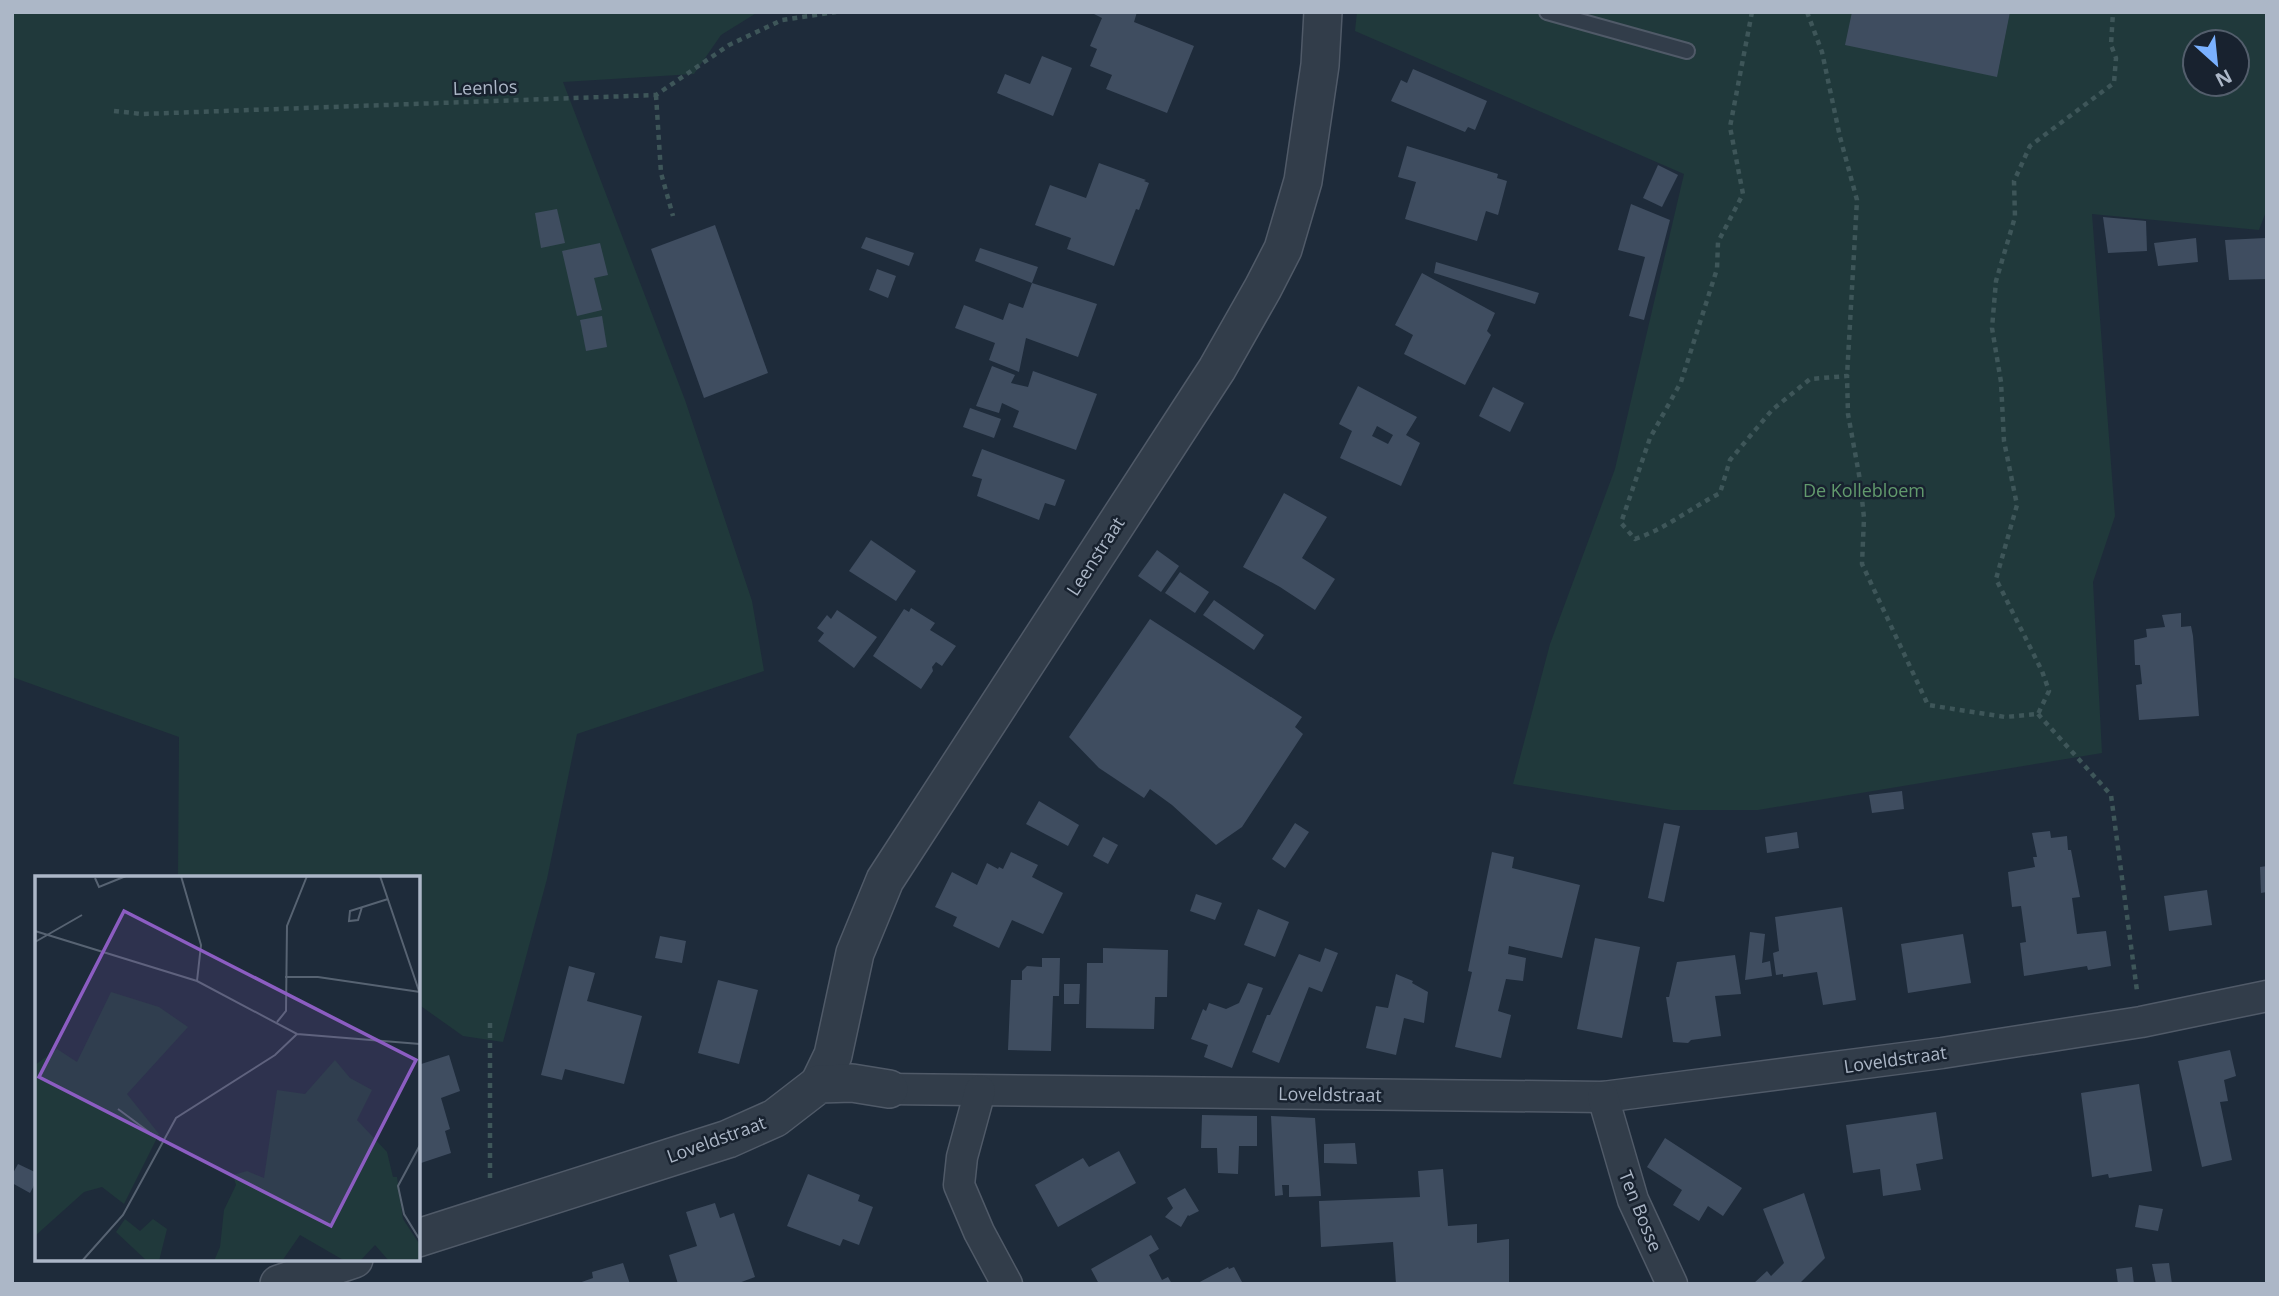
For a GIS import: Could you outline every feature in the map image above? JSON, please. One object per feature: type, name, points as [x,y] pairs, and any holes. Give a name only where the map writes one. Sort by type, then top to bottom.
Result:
[{"type":"street","name":"Leenstraat","points":[[819,1084],[834,1055],[855,953],[885,880],[1217,369],[1283,249],[1303,181],[1320,65],[1323,12]]},
{"type":"street","name":"Loveldstraat","points":[[420,1237],[728,1139],[775,1118],[819,1084],[852,1083],[889,1089],[980,1091],[1603,1097],[1942,1053],[2141,1022],[2267,996]]},
{"type":"street","points":[[980,1091],[962,1157],[959,1185],[979,1232],[1007,1284]]},
{"type":"street","name":"Ten Bosse","points":[[1603,1097],[1633,1200],[1672,1284]]},
{"type":"street","points":[[279,1284],[348,1261]]},
{"type":"lane","points":[[1547,12],[1687,51]]},
{"type":"path","points":[[673,216],[661,173],[656,95],[729,46],[782,20],[836,12]]},
{"type":"path","points":[[1752,12],[1730,127],[1743,194],[1718,242],[1717,270],[1681,382],[1650,438],[1621,523],[1635,538],[1654,532],[1720,493],[1730,460],[1772,410],[1810,379],[1847,376]]},
{"type":"path","points":[[1807,12],[1822,52],[1857,200],[1847,376],[1848,414],[1864,518],[1862,564],[1928,705],[2005,717],[2038,714]]},
{"type":"path","points":[[2038,714],[2049,691],[2042,671],[1996,579],[2017,505],[2004,441],[2001,382],[1992,328],[1996,281],[2015,217],[2014,181],[2030,146],[2114,83],[2116,58],[2111,45],[2113,12]]},
{"type":"path","name":"Leenlos","points":[[114,111],[156,114],[656,95]]},
{"type":"path","points":[[2038,714],[2111,795],[2141,1022]]},
{"type":"path","points":[[490,1018],[490,1213]]},
{"type":"green space","points":[[12,12],[758,12],[721,35],[694,74],[563,82],[685,400],[752,601],[764,671],[577,734],[547,879],[503,1042],[463,1036],[420,1005],[420,876],[178,876],[179,737],[12,677]]},
{"type":"green space","name":"De Kollebloem","points":[[1357,12],[2267,12],[2267,209],[2259,230],[2092,214],[2115,516],[2093,582],[2102,753],[1758,810],[1672,810],[1513,784],[1550,644],[1615,469],[1684,174],[1355,31]]},
{"type":"building","points":[[1090,12],[1137,12],[1134,22],[1194,46],[1167,113],[1106,89],[1112,75],[1090,66],[1097,49],[1090,46],[1102,18]]},
{"type":"building","points":[[1852,12],[2010,12],[1997,77],[1845,45]]},
{"type":"building","points":[[1042,56],[1072,68],[1053,116],[997,93],[1005,74],[1030,84]]},
{"type":"building","points":[[1413,69],[1487,101],[1475,130],[1468,127],[1465,132],[1391,101],[1401,80],[1407,83]]},
{"type":"building","points":[[1407,146],[1498,174],[1497,178],[1507,181],[1498,215],[1486,211],[1477,241],[1405,219],[1416,182],[1398,177]]},
{"type":"building","points":[[1099,163],[1149,183],[1114,266],[1067,249],[1071,238],[1035,225],[1050,185],[1086,198]]},
{"type":"building","points":[[1658,165],[1678,175],[1662,207],[1643,198]]},
{"type":"building","points":[[1631,204],[1670,220],[1644,320],[1629,316],[1645,257],[1618,250]]},
{"type":"building","points":[[557,209],[565,243],[541,248],[535,213]]},
{"type":"building","points":[[2103,217],[2146,221],[2147,251],[2108,253]]},
{"type":"building","points":[[715,225],[768,373],[704,398],[651,249]]},
{"type":"building","points":[[866,237],[914,253],[909,266],[861,248]]},
{"type":"building","points":[[2196,238],[2198,262],[2158,266],[2154,243]]},
{"type":"building","points":[[2265,238],[2267,279],[2229,280],[2225,240]]},
{"type":"building","points":[[600,243],[608,275],[594,278],[602,310],[577,316],[562,251]]},
{"type":"building","points":[[980,248],[1038,267],[1032,283],[975,261]]},
{"type":"building","points":[[1436,262],[1539,293],[1535,304],[1434,273]]},
{"type":"building","points":[[877,269],[896,276],[888,298],[869,290]]},
{"type":"building","points":[[1422,273],[1495,313],[1487,331],[1491,335],[1465,385],[1404,354],[1413,335],[1395,325]]},
{"type":"building","points":[[1032,283],[1097,304],[1078,357],[1026,338],[1019,372],[989,360],[995,343],[955,328],[964,305],[1003,320],[1009,303],[1023,308]]},
{"type":"building","points":[[602,316],[607,347],[586,351],[580,320]]},
{"type":"building","points":[[992,366],[1015,375],[1011,383],[1028,387],[1033,371],[1097,394],[1076,450],[1013,427],[1019,411],[1002,403],[999,413],[976,406]]},
{"type":"building","points":[[1358,386],[1417,417],[1406,435],[1420,443],[1401,486],[1340,458],[1352,431],[1339,424]],"holes":[[[1377,426],[1393,435],[1388,444],[1372,436]]]},
{"type":"building","points":[[1493,387],[1524,403],[1510,432],[1479,416]]},
{"type":"building","points":[[970,408],[1001,419],[994,438],[963,427]]},
{"type":"building","points":[[982,449],[1065,480],[1055,506],[1045,503],[1039,520],[977,496],[982,479],[972,476]]},
{"type":"building","points":[[1284,493],[1327,517],[1302,558],[1335,579],[1315,610],[1243,567]]},
{"type":"building","points":[[871,540],[916,571],[896,601],[849,571]]},
{"type":"building","points":[[1157,550],[1179,566],[1161,592],[1138,576]]},
{"type":"building","points":[[1180,572],[1209,592],[1195,613],[1165,593]]},
{"type":"building","points":[[1214,600],[1264,635],[1254,650],[1203,615]]},
{"type":"building","points":[[911,608],[935,623],[930,630],[956,646],[942,666],[936,662],[921,689],[873,656],[904,609],[909,612]]},
{"type":"building","points":[[837,610],[877,637],[854,668],[818,641],[824,633],[817,628],[827,615],[831,619]]},
{"type":"building","points":[[2181,613],[2181,627],[2191,626],[2193,636],[2199,716],[2139,720],[2136,685],[2142,684],[2140,665],[2135,665],[2134,640],[2147,637],[2146,629],[2165,627],[2162,615]]},
{"type":"building","points":[[1150,619],[1302,717],[1295,727],[1303,734],[1242,827],[1216,845],[1150,789],[1144,798],[1099,768],[1069,737]]},
{"type":"building","points":[[1902,791],[1904,809],[1872,813],[1869,795]]},
{"type":"building","points":[[1039,801],[1079,825],[1068,846],[1026,824]]},
{"type":"building","points":[[1295,823],[1309,832],[1285,868],[1272,859]]},
{"type":"building","points":[[1664,823],[1680,826],[1664,902],[1648,898]]},
{"type":"building","points":[[2050,831],[2051,838],[2067,836],[2068,850],[2071,850],[2080,897],[2072,898],[2077,934],[2106,931],[2111,966],[2088,970],[2087,966],[2024,976],[2020,943],[2026,942],[2021,906],[2012,907],[2008,872],[2035,867],[2033,857],[2037,857],[2032,833]]},
{"type":"building","points":[[1797,832],[1799,848],[1767,853],[1765,837]]},
{"type":"building","points":[[1103,837],[1118,845],[1108,864],[1093,856]]},
{"type":"building","points":[[1011,852],[1038,865],[1032,877],[1063,893],[1043,934],[1012,920],[999,948],[953,926],[957,917],[935,907],[952,872],[977,885],[987,863],[1003,869]]},
{"type":"building","points":[[1492,852],[1514,857],[1512,868],[1580,885],[1562,958],[1509,946],[1508,954],[1526,958],[1523,981],[1506,979],[1498,1011],[1511,1015],[1501,1058],[1455,1047],[1472,972],[1468,971]]},
{"type":"building","points":[[2267,866],[2267,892],[2261,893],[2260,867]]},
{"type":"building","points":[[2207,890],[2212,925],[2169,931],[2164,896]]},
{"type":"building","points":[[1196,894],[1222,903],[1215,920],[1190,911]]},
{"type":"building","points":[[1842,907],[1856,1000],[1823,1005],[1817,972],[1783,977],[1783,974],[1776,975],[1773,953],[1779,951],[1775,917]]},
{"type":"building","points":[[1258,909],[1289,922],[1275,957],[1244,945]]},
{"type":"building","points":[[1750,932],[1765,934],[1762,963],[1770,961],[1772,976],[1745,980]]},
{"type":"building","points":[[1963,934],[1971,983],[1908,993],[1901,944]]},
{"type":"building","points":[[660,936],[686,941],[682,963],[655,958]]},
{"type":"building","points":[[1595,938],[1640,947],[1622,1038],[1577,1029]]},
{"type":"building","points":[[1103,948],[1168,950],[1167,997],[1155,997],[1154,1029],[1086,1028],[1087,963],[1103,963]]},
{"type":"building","points":[[1325,948],[1338,953],[1322,992],[1309,987],[1279,1063],[1252,1052],[1267,1015],[1270,1015],[1299,954],[1320,962]]},
{"type":"building","points":[[1735,955],[1741,994],[1715,996],[1721,1036],[1691,1040],[1688,1043],[1673,1042],[1666,997],[1669,997],[1677,962]]},
{"type":"building","points":[[1042,958],[1060,958],[1059,996],[1053,996],[1051,1051],[1008,1050],[1011,980],[1022,980],[1022,971],[1027,966],[1042,967]]},
{"type":"building","points":[[569,966],[595,973],[587,1001],[642,1016],[624,1084],[565,1069],[562,1080],[541,1075]]},
{"type":"building","points":[[1396,974],[1413,981],[1412,983],[1428,992],[1424,1023],[1404,1018],[1396,1055],[1366,1048],[1376,1006],[1388,1008]]},
{"type":"building","points":[[718,980],[758,990],[739,1064],[698,1053]]},
{"type":"building","points":[[1248,983],[1263,988],[1232,1068],[1204,1057],[1208,1045],[1191,1039],[1203,1009],[1206,1011],[1209,1003],[1226,1009],[1239,1003]]},
{"type":"building","points":[[1064,984],[1080,984],[1079,1004],[1064,1004]]},
{"type":"building","points":[[2230,1050],[2236,1076],[2224,1080],[2228,1101],[2220,1102],[2232,1160],[2202,1167],[2178,1061]]},
{"type":"building","points":[[449,1055],[460,1091],[441,1098],[450,1129],[445,1131],[451,1153],[420,1163],[420,1064]]},
{"type":"building","points":[[2139,1084],[2152,1171],[2109,1178],[2108,1174],[2092,1177],[2081,1093]]},
{"type":"building","points":[[1936,1112],[1943,1159],[1916,1164],[1921,1190],[1883,1196],[1880,1169],[1853,1173],[1846,1125]]},
{"type":"building","points":[[1202,1115],[1257,1116],[1257,1146],[1239,1146],[1238,1174],[1218,1173],[1217,1148],[1201,1148]]},
{"type":"building","points":[[1271,1116],[1315,1118],[1321,1196],[1289,1197],[1289,1185],[1282,1185],[1283,1195],[1275,1196]]},
{"type":"building","points":[[1665,1138],[1742,1188],[1723,1216],[1708,1206],[1699,1221],[1673,1205],[1682,1190],[1647,1167]]},
{"type":"building","points":[[1355,1143],[1357,1164],[1324,1163],[1324,1144]]},
{"type":"building","points":[[1119,1151],[1136,1183],[1058,1227],[1035,1185],[1083,1158],[1089,1167]]},
{"type":"building","points":[[18,1164],[35,1172],[35,1184],[30,1193],[12,1183],[12,1175]]},
{"type":"building","points":[[1443,1169],[1448,1226],[1477,1224],[1477,1243],[1509,1239],[1509,1284],[1396,1284],[1393,1242],[1321,1247],[1319,1201],[1420,1197],[1418,1171]]},
{"type":"building","points":[[808,1174],[860,1195],[858,1201],[873,1207],[859,1245],[843,1239],[840,1246],[787,1226]]},
{"type":"building","points":[[1185,1188],[1199,1211],[1188,1215],[1181,1227],[1165,1217],[1173,1208],[1167,1198]]},
{"type":"building","points":[[1804,1193],[1825,1258],[1799,1284],[1753,1284],[1767,1271],[1771,1276],[1784,1263],[1763,1209]]},
{"type":"building","points":[[715,1203],[720,1218],[734,1213],[755,1277],[736,1284],[678,1284],[669,1255],[697,1246],[686,1212]]},
{"type":"building","points":[[2139,1205],[2163,1209],[2158,1231],[2135,1227]]},
{"type":"building","points":[[1151,1235],[1159,1249],[1149,1255],[1162,1280],[1168,1277],[1172,1284],[1099,1284],[1091,1269]]},
{"type":"building","points":[[623,1263],[630,1284],[576,1284],[593,1278],[592,1272]]},
{"type":"building","points":[[2169,1263],[2172,1284],[2156,1284],[2152,1264]]},
{"type":"building","points":[[1228,1267],[1234,1267],[1242,1282],[1196,1284]]},
{"type":"building","points":[[2132,1267],[2134,1284],[2118,1284],[2116,1269]]}]
